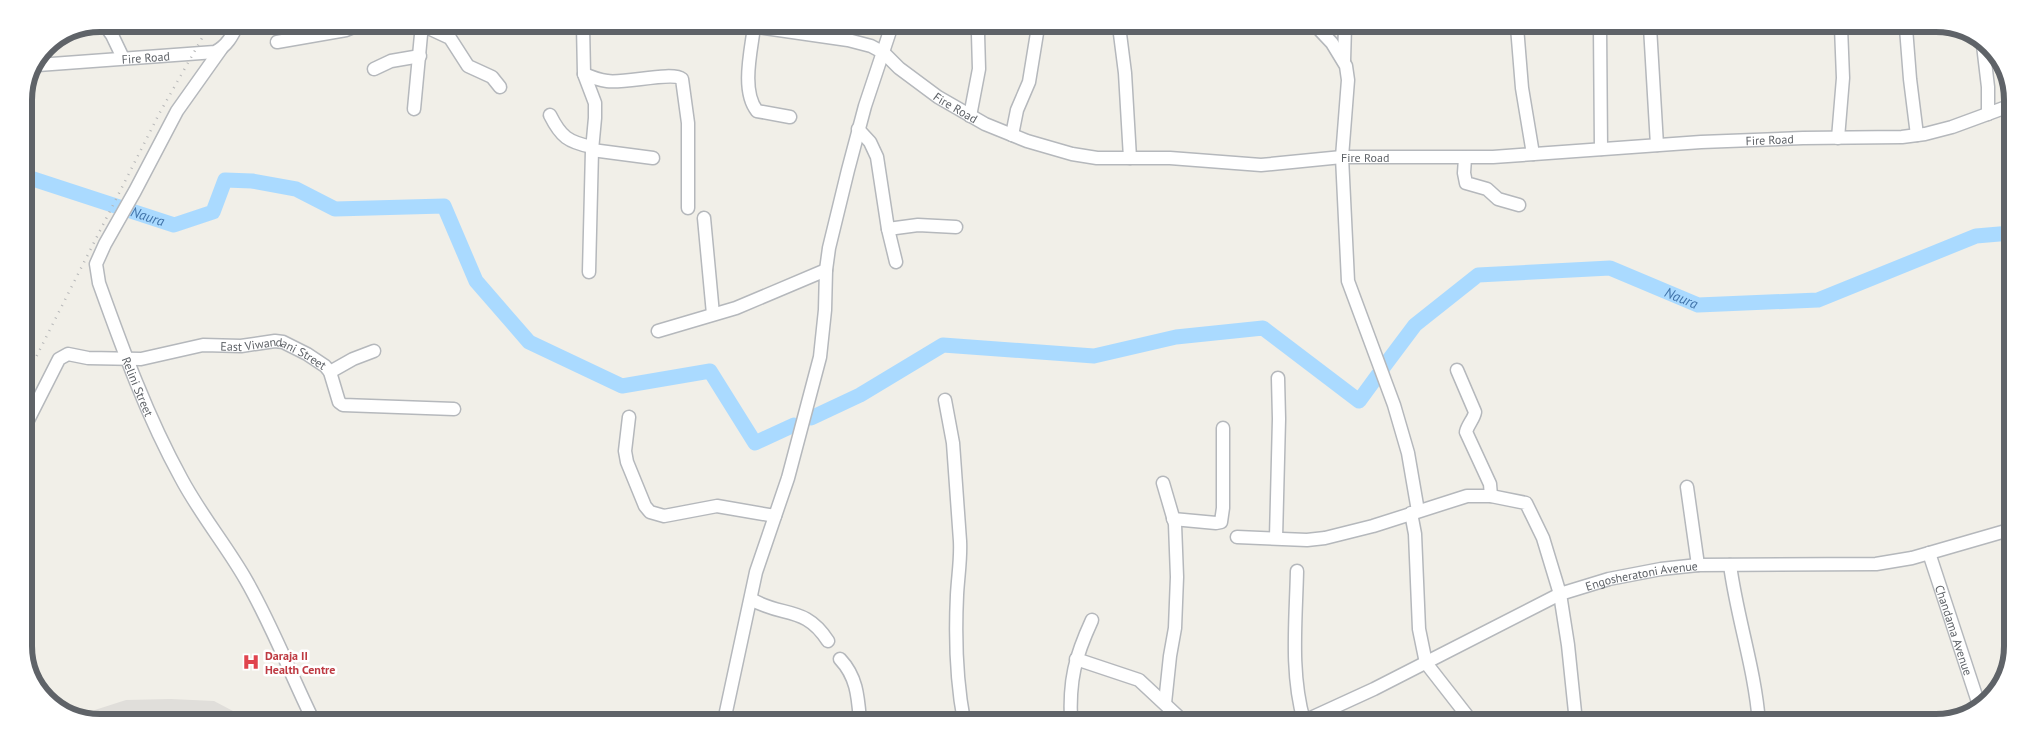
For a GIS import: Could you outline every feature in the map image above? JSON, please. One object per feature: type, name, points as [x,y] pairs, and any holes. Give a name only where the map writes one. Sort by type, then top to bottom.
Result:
[{"type":"street","points":[[110,32],[123,58]]},
{"type":"street","points":[[221,49],[229,41],[234,32]]},
{"type":"street","points":[[277,42],[334,32]]},
{"type":"street","points":[[414,109],[422,32]]},
{"type":"street","points":[[437,32],[450,38],[468,66],[492,77],[500,87]]},
{"type":"street","points":[[583,32],[584,74],[595,103],[589,272]]},
{"type":"street","points":[[749,32],[751,104],[757,111],[790,117]]},
{"type":"street","name":"Fire Road","points":[[791,32],[848,40],[872,46],[884,53],[922,86],[970,116],[1012,135],[1077,155],[1097,158],[1262,165],[1342,157],[1465,158],[1657,145],[1917,135],[1952,127],[2003,108]]},
{"type":"street","points":[[726,714],[762,550],[788,478],[820,357],[829,248],[858,129],[890,32]]},
{"type":"street","points":[[970,116],[979,69],[979,32]]},
{"type":"street","points":[[1121,32],[1130,158]]},
{"type":"street","points":[[1322,32],[1344,61]]},
{"type":"street","points":[[1345,32],[1344,61],[1348,80],[1342,157],[1348,281],[1394,405],[1408,453],[1415,512],[1419,629],[1426,663],[1466,714]]},
{"type":"street","points":[[1517,32],[1522,88],[1532,154]]},
{"type":"street","points":[[1600,32],[1600,149]]},
{"type":"street","points":[[1650,32],[1657,145]]},
{"type":"street","points":[[1838,138],[1843,78],[1841,32]]},
{"type":"street","points":[[1906,32],[1917,135]]},
{"type":"street","points":[[1012,135],[1017,110],[1029,82],[1036,34]]},
{"type":"street","name":"Fire Road","points":[[43,65],[192,55],[215,52],[221,49]]},
{"type":"street","name":"Relini Street","points":[[221,49],[177,111],[136,191],[123,211],[100,255],[96,264],[96,273],[150,416],[181,478],[229,551],[263,612],[310,714]]},
{"type":"street","points":[[1985,53],[1988,114]]},
{"type":"street","points":[[374,69],[391,61],[420,56]]},
{"type":"street","points":[[584,74],[607,81],[624,82],[668,76],[682,79],[688,123],[688,208]]},
{"type":"street","points":[[550,115],[565,138],[572,142],[592,149],[653,158]]},
{"type":"street","points":[[858,129],[870,142],[877,157],[888,228],[896,262]]},
{"type":"street","points":[[1465,158],[1464,173],[1466,183],[1487,189],[1498,199],[1520,205]]},
{"type":"street","points":[[704,218],[713,314]]},
{"type":"street","points":[[888,228],[918,225],[956,227]]},
{"type":"street","points":[[658,331],[742,306],[826,270]]},
{"type":"street","name":"East Viwandani Street","points":[[33,411],[59,358],[68,354],[88,358],[148,359],[203,345],[241,346],[275,341],[290,344],[330,372],[339,402],[343,405],[454,409]]},
{"type":"street","points":[[330,372],[353,359],[374,351]]},
{"type":"street","points":[[1457,370],[1475,412],[1466,432],[1490,484],[1492,496]]},
{"type":"street","points":[[1276,538],[1279,437],[1278,378]]},
{"type":"street","points":[[945,400],[953,443],[961,557],[957,592],[956,650],[957,676],[963,714]]},
{"type":"street","points":[[629,417],[625,452],[627,462],[650,512],[664,516],[717,506],[775,516]]},
{"type":"street","points":[[1173,519],[1221,522],[1223,516],[1222,428]]},
{"type":"street","points":[[1163,483],[1176,530],[1177,606],[1165,703]]},
{"type":"street","points":[[1687,487],[1698,565]]},
{"type":"street","points":[[1238,537],[1307,540],[1325,538],[1360,530],[1467,496],[1492,496],[1526,503],[1543,538],[1560,594],[1568,645],[1575,714]]},
{"type":"street","name":"Engosheratoni Avenue","points":[[1319,714],[1374,690],[1560,594],[1625,576],[1698,565],[1860,565],[1892,562],[2004,531]]},
{"type":"street","name":"Chandama Avenue","points":[[1929,553],[1977,700]]},
{"type":"street","points":[[1730,564],[1736,606],[1757,693],[1758,714]]},
{"type":"street","points":[[1298,571],[1296,674],[1302,714]]},
{"type":"street","points":[[751,599],[769,608],[810,620],[828,641]]},
{"type":"street","points":[[1071,714],[1071,690],[1076,659],[1092,620]]},
{"type":"street","points":[[840,659],[848,668],[854,681],[859,714]]},
{"type":"street","points":[[1076,659],[1139,680],[1176,714]]},
{"type":"shaded area","points":[[171,699],[214,701],[239,714],[86,713],[126,700]]},
{"type":"waterway","points":[[32,179],[174,225],[213,212],[225,180],[252,181],[296,189],[335,209],[444,206],[476,281],[529,342],[622,386],[710,371],[755,443],[794,425]]},
{"type":"waterway","name":"Naura","points":[[1382,369],[1415,325],[1478,275],[1610,268],[1698,305],[1818,300],[1976,236],[2003,234]]},
{"type":"waterway","points":[[811,418],[860,395],[943,345],[1094,356],[1176,337],[1263,328],[1359,401],[1378,375]]},
{"type":"railway","points":[[32,364],[159,114],[205,32]]},
{"type":"place","name":"Daraja II Health Centre","points":[[251,662]]}]
